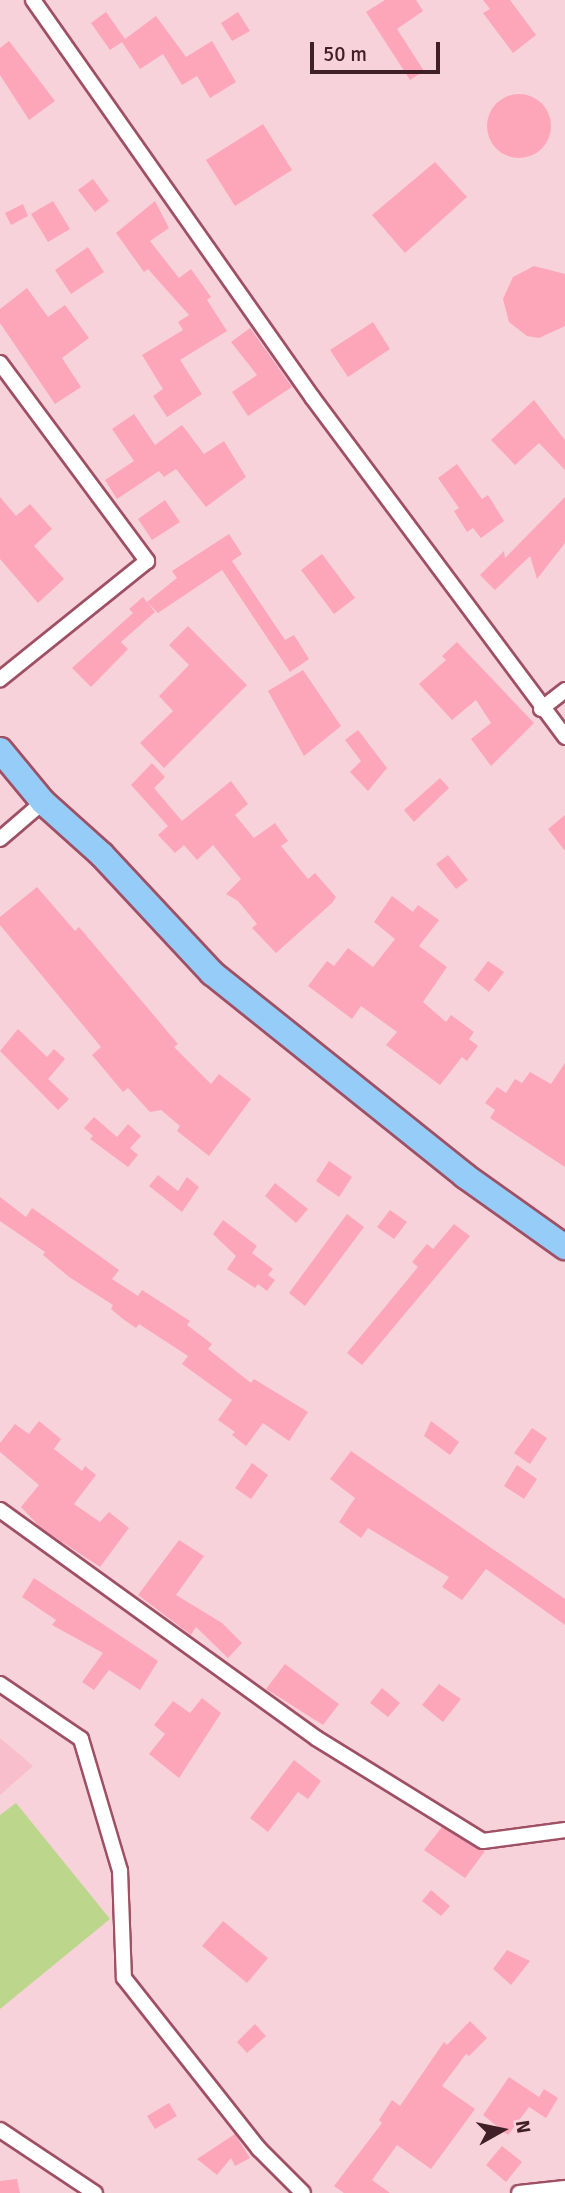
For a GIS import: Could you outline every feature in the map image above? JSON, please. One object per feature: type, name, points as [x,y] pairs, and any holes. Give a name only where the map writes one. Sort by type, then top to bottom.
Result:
[{"type":"highway","points":[[0,750],[43,802],[102,855],[212,974],[465,1175],[565,1247]]},
{"type":"street","points":[[33,0],[312,397],[541,709],[565,737]]},
{"type":"street","points":[[0,363],[146,561],[0,679]]},
{"type":"street","points":[[541,709],[565,690]]},
{"type":"street","points":[[0,839],[43,802]]},
{"type":"street","points":[[0,1510],[316,1738],[484,1841],[565,1830]]},
{"type":"street","points":[[0,1684],[81,1740],[120,1871],[124,1979],[259,2149],[303,2193]]},
{"type":"street","points":[[0,2130],[96,2193]]},
{"type":"street","points":[[519,2193],[565,2188]]},
{"type":"shaded area","points":[[0,1738],[33,1766],[0,1795]]},
{"type":"green space","points":[[16,1803],[110,1919],[0,2009],[0,1815]]},
{"type":"building","points":[[385,0],[416,0],[423,11],[397,29],[424,71],[410,80],[366,12]]},
{"type":"building","points":[[483,0],[510,0],[536,35],[513,53],[483,13],[490,9]]},
{"type":"building","points":[[106,12],[125,39],[156,16],[186,57],[212,41],[236,82],[210,98],[197,76],[182,85],[163,54],[140,69],[122,42],[110,50],[91,23]]},
{"type":"building","points":[[238,12],[250,31],[232,41],[221,23]]},
{"type":"building","points":[[9,41],[55,101],[29,120],[0,75],[0,48]]},
{"type":"building","points":[[519,94],[542,103],[551,126],[542,149],[519,158],[496,149],[487,126],[496,103]]},
{"type":"building","points":[[263,124],[292,170],[235,206],[206,160]]},
{"type":"building","points":[[435,162],[467,197],[405,253],[372,215]]},
{"type":"building","points":[[93,179],[109,201],[95,212],[78,190]]},
{"type":"building","points":[[53,201],[70,229],[48,242],[31,214]]},
{"type":"building","points":[[155,201],[169,228],[150,241],[179,278],[191,269],[211,297],[207,300],[227,331],[180,360],[202,394],[167,417],[153,396],[163,389],[142,355],[183,330],[178,322],[189,315],[148,269],[144,272],[116,233]]},
{"type":"building","points":[[23,204],[28,216],[11,225],[5,213]]},
{"type":"building","points":[[88,247],[104,272],[71,294],[55,270]]},
{"type":"building","points":[[534,266],[565,274],[565,326],[539,338],[527,336],[509,322],[503,299],[513,277]]},
{"type":"building","points":[[27,288],[48,317],[65,305],[89,338],[62,358],[81,387],[55,404],[0,323],[0,309]]},
{"type":"building","points":[[373,322],[390,349],[348,377],[330,350]]},
{"type":"building","points":[[250,328],[292,387],[248,416],[232,392],[257,375],[231,342]]},
{"type":"building","points":[[534,400],[565,440],[565,470],[539,443],[515,465],[491,440]]},
{"type":"building","points":[[134,414],[155,445],[182,425],[204,454],[224,441],[246,477],[206,507],[176,469],[164,477],[159,471],[117,499],[105,480],[134,461],[112,429]]},
{"type":"building","points":[[457,464],[482,499],[488,495],[504,521],[481,538],[473,528],[467,532],[454,511],[459,508],[438,478]]},
{"type":"building","points":[[0,497],[16,516],[30,504],[52,529],[34,546],[64,579],[38,603],[0,559]]},
{"type":"building","points":[[565,497],[565,543],[537,579],[530,556],[495,590],[480,575],[504,551],[505,558]]},
{"type":"building","points":[[165,500],[180,522],[152,540],[138,519]]},
{"type":"building","points":[[229,534],[242,554],[232,561],[285,640],[294,635],[309,659],[290,672],[222,570],[158,613],[147,602],[177,578],[172,571]]},
{"type":"building","points":[[322,554],[355,598],[334,614],[301,570]]},
{"type":"building","points":[[143,597],[155,612],[121,642],[128,649],[91,687],[72,668],[133,613],[129,609]]},
{"type":"building","points":[[188,626],[247,685],[164,768],[140,743],[173,711],[159,696],[189,665],[169,645]]},
{"type":"building","points":[[457,642],[534,723],[491,766],[471,739],[491,723],[476,700],[452,720],[419,684],[446,660],[442,656]]},
{"type":"building","points":[[303,670],[341,726],[304,756],[268,691]]},
{"type":"building","points":[[358,730],[387,768],[368,791],[350,772],[361,761],[345,740]]},
{"type":"building","points":[[152,763],[165,777],[154,788],[182,821],[231,781],[248,804],[235,815],[254,838],[275,823],[288,841],[281,846],[308,879],[315,873],[336,897],[332,903],[276,953],[252,928],[257,924],[238,901],[226,894],[241,879],[213,845],[197,860],[184,845],[175,853],[158,835],[168,826],[131,785]]},
{"type":"building","points":[[440,778],[449,788],[414,822],[404,810]]},
{"type":"building","points":[[565,815],[565,851],[548,829]]},
{"type":"building","points":[[448,855],[468,880],[456,889],[436,864]]},
{"type":"building","points":[[37,887],[75,931],[79,927],[178,1044],[174,1047],[211,1084],[219,1074],[251,1099],[209,1156],[177,1131],[180,1126],[161,1110],[150,1112],[128,1088],[123,1092],[92,1055],[101,1047],[0,925],[0,917]]},
{"type":"building","points":[[392,896],[413,912],[418,905],[439,920],[419,946],[447,967],[423,1002],[446,1022],[451,1015],[474,1032],[469,1039],[478,1046],[467,1061],[462,1057],[440,1085],[386,1045],[397,1032],[361,1006],[352,1019],[308,986],[327,961],[334,966],[348,948],[373,967],[395,939],[374,922]]},
{"type":"building","points":[[488,961],[504,972],[489,992],[474,980]]},
{"type":"building","points":[[18,1029],[47,1057],[54,1049],[65,1059],[48,1079],[69,1099],[58,1110],[0,1051]]},
{"type":"building","points":[[565,1063],[565,1167],[490,1118],[495,1110],[485,1103],[497,1087],[506,1093],[515,1079],[522,1083],[530,1072],[551,1084]]},
{"type":"building","points":[[94,1117],[117,1137],[128,1124],[141,1136],[130,1148],[138,1155],[128,1167],[90,1139],[93,1136],[84,1128]]},
{"type":"building","points":[[329,1161],[352,1177],[339,1197],[316,1181]]},
{"type":"building","points":[[158,1175],[178,1191],[187,1177],[199,1187],[182,1212],[149,1186]]},
{"type":"building","points":[[275,1183],[308,1209],[296,1223],[265,1196]]},
{"type":"building","points":[[0,1197],[26,1217],[32,1208],[119,1270],[112,1279],[138,1296],[142,1290],[190,1321],[187,1325],[212,1344],[208,1349],[251,1383],[254,1379],[308,1412],[289,1441],[263,1423],[246,1446],[232,1435],[235,1432],[218,1420],[232,1400],[182,1364],[188,1356],[139,1324],[136,1328],[123,1319],[111,1309],[113,1305],[69,1277],[43,1255],[45,1252],[0,1221]]},
{"type":"building","points":[[390,1210],[407,1222],[394,1239],[377,1227]]},
{"type":"building","points":[[347,1214],[364,1227],[305,1306],[289,1293]]},
{"type":"building","points":[[223,1220],[257,1246],[252,1253],[273,1269],[268,1275],[275,1280],[267,1291],[258,1284],[255,1288],[227,1269],[236,1256],[213,1234]]},
{"type":"building","points":[[454,1224],[470,1236],[362,1365],[347,1353],[418,1267],[412,1262],[427,1244],[433,1249]]},
{"type":"building","points":[[39,1421],[61,1439],[54,1449],[82,1471],[85,1466],[96,1475],[74,1504],[100,1522],[109,1512],[129,1528],[100,1567],[41,1528],[21,1507],[39,1485],[0,1452],[0,1443],[15,1424],[29,1434]]},
{"type":"building","points":[[431,1421],[459,1442],[450,1455],[424,1436]]},
{"type":"building","points":[[532,1428],[547,1438],[530,1464],[514,1453]]},
{"type":"building","points":[[351,1451],[565,1599],[565,1625],[486,1569],[462,1600],[442,1587],[449,1577],[368,1528],[361,1538],[339,1522],[355,1498],[330,1479]]},
{"type":"building","points":[[252,1463],[268,1475],[251,1499],[235,1488]]},
{"type":"building","points":[[517,1465],[537,1479],[524,1499],[504,1486]]},
{"type":"building","points":[[179,1540],[204,1556],[176,1595],[222,1623],[242,1643],[228,1658],[196,1627],[191,1635],[138,1595]]},
{"type":"building","points":[[34,1578],[158,1661],[140,1690],[109,1670],[94,1690],[82,1682],[103,1653],[52,1625],[56,1620],[22,1597]]},
{"type":"building","points":[[285,1664],[339,1704],[323,1725],[266,1689]]},
{"type":"building","points":[[439,1684],[461,1699],[443,1722],[422,1705]]},
{"type":"building","points":[[382,1688],[400,1703],[388,1717],[370,1703]]},
{"type":"building","points":[[202,1698],[221,1713],[179,1778],[149,1754],[165,1734],[154,1725],[173,1701],[190,1713]]},
{"type":"building","points":[[294,1760],[321,1781],[308,1799],[298,1792],[268,1832],[250,1818]]},
{"type":"building","points":[[442,1827],[485,1851],[465,1878],[424,1850]]},
{"type":"building","points":[[431,1890],[450,1906],[441,1916],[422,1901]]},
{"type":"building","points":[[223,1921],[268,1958],[247,1983],[202,1946]]},
{"type":"building","points":[[507,1950],[530,1961],[511,1985],[493,1969]]},
{"type":"building","points":[[470,2021],[487,2038],[469,2056],[466,2054],[442,2086],[475,2109],[431,2169],[397,2145],[372,2180],[390,2193],[344,2193],[334,2186],[382,2123],[379,2120],[392,2100],[400,2106],[444,2042],[447,2045]]},
{"type":"building","points":[[255,2024],[266,2036],[247,2053],[237,2042]]},
{"type":"building","points":[[509,2077],[539,2097],[544,2089],[558,2098],[546,2118],[529,2107],[508,2135],[483,2115]]},
{"type":"building","points":[[169,2103],[177,2116],[155,2129],[147,2116]]},
{"type":"building","points":[[235,2134],[250,2158],[235,2166],[231,2158],[217,2175],[197,2159]]},
{"type":"building","points":[[502,2146],[522,2162],[506,2182],[486,2165]]},
{"type":"building","points":[[17,2179],[20,2193],[0,2193],[0,2181]]}]
